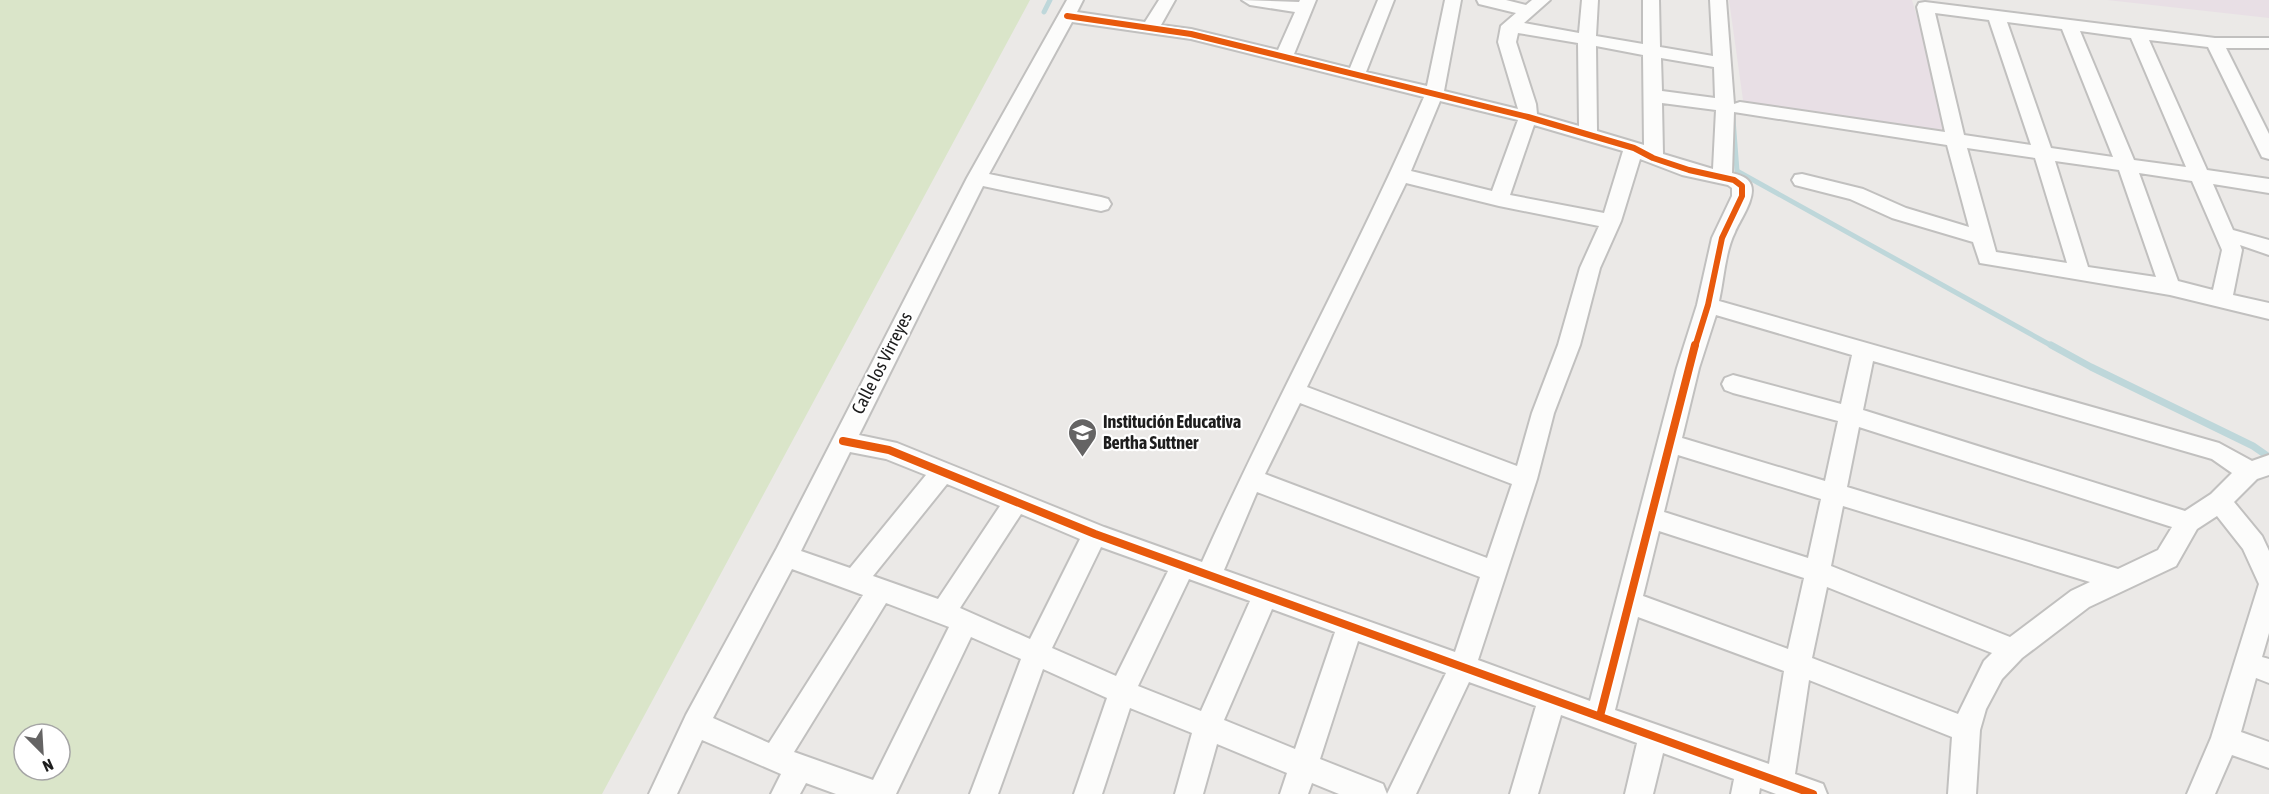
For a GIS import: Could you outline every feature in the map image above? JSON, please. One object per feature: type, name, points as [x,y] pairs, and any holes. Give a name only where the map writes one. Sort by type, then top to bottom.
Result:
[{"type":"street","points":[[1150,29],[1167,0]]},
{"type":"street","points":[[1251,0],[1306,4],[1283,58]]},
{"type":"street","points":[[1356,74],[1386,0]]},
{"type":"street","points":[[1209,575],[1251,479],[1400,175],[1434,94],[1453,0]]},
{"type":"street","points":[[1485,0],[1536,6]]},
{"type":"street","points":[[1588,136],[1587,39],[1590,0]]},
{"type":"street","points":[[1651,0],[1653,158]]},
{"type":"street","points":[[1718,0],[1722,63],[1732,106],[1722,177]]},
{"type":"street","points":[[1499,200],[1528,117],[1527,104],[1507,42],[1510,26],[1536,6]]},
{"type":"street","points":[[2269,43],[2216,43],[1925,7],[1955,138],[1987,258],[2170,287],[2269,311]]},
{"type":"street","points":[[1071,8],[1150,29],[1191,34],[1528,117],[1634,148],[1653,158],[1738,182],[1744,189],[1722,238],[1708,305],[1688,368],[1600,716]]},
{"type":"street","name":"Calle los Virreyes","points":[[663,794],[696,724],[786,556],[977,178],[1071,8]]},
{"type":"street","points":[[1996,16],[2043,152],[2079,273]]},
{"type":"street","points":[[1510,26],[1722,63]]},
{"type":"street","points":[[2069,26],[2126,164],[2170,287]]},
{"type":"street","points":[[2138,34],[2232,250],[2222,299]]},
{"type":"street","points":[[2216,43],[2269,153]]},
{"type":"street","points":[[1654,96],[1955,138],[2269,186]]},
{"type":"street","points":[[1401,794],[1463,666],[1525,479],[1543,414],[1569,345],[1590,268],[1611,221],[1634,148]]},
{"type":"street","points":[[1400,175],[1499,200],[1611,221]]},
{"type":"street","points":[[977,178],[1101,204]]},
{"type":"street","points":[[1802,180],[1856,194],[1899,213],[1983,238]]},
{"type":"street","points":[[2227,235],[2269,248]]},
{"type":"street","points":[[1708,305],[2219,452],[2262,467]]},
{"type":"street","points":[[1780,782],[1797,664],[1835,494],[1864,349]]},
{"type":"street","points":[[1733,384],[1849,415],[2188,522]]},
{"type":"street","points":[[1295,392],[1525,479]]},
{"type":"street","points":[[843,441],[889,450],[1095,534],[1653,735],[1747,783],[1780,782],[1813,794]]},
{"type":"street","points":[[1669,443],[2122,580]]},
{"type":"street","points":[[1962,794],[1966,730],[1974,705],[1993,670],[2013,650],[2080,599],[2167,558],[2188,522],[2262,467]]},
{"type":"street","points":[[855,580],[943,471]]},
{"type":"street","points":[[1251,479],[1493,571]]},
{"type":"street","points":[[881,794],[954,617],[1017,501]]},
{"type":"street","points":[[2219,501],[2253,543],[2269,580]]},
{"type":"street","points":[[1650,518],[1816,571],[2013,650]]},
{"type":"street","points":[[984,794],[1036,654],[1095,534]]},
{"type":"street","points":[[786,556],[954,617],[1122,692],[1373,794]]},
{"type":"street","points":[[1088,794],[1122,692],[1183,566]]},
{"type":"street","points":[[2201,794],[2258,667],[2269,589]]},
{"type":"street","points":[[785,794],[787,764],[880,590]]},
{"type":"street","points":[[1189,794],[1208,726],[1265,597]]},
{"type":"street","points":[[1630,603],[1797,664],[1966,730]]},
{"type":"street","points":[[1294,794],[1350,626]]},
{"type":"street","points":[[1524,794],[1552,699]]},
{"type":"street","points":[[696,724],[787,764],[875,794]]},
{"type":"street","points":[[1639,794],[1653,735]]},
{"type":"street","points":[[2225,739],[2269,755]]},
{"type":"shaded area","points":[[1729,0],[1912,0],[1951,133],[1744,107]]},
{"type":"shaded area","points":[[2107,0],[2269,0],[2269,18]]},
{"type":"green space","points":[[0,0],[1030,0],[602,794],[0,794]]},
{"type":"waterway","points":[[1044,12],[1050,0]]},
{"type":"waterway","points":[[1733,119],[1737,171],[2054,347]]},
{"type":"waterway","points":[[2051,345],[2253,446],[2269,457]]},
{"type":"cycle path","points":[[1067,16],[1191,34],[1528,117],[1634,148],[1653,158],[1689,170],[1734,180],[1742,186],[1742,196],[1722,238],[1708,305],[1688,368],[1600,716]]},
{"type":"cycle path","points":[[843,441],[889,450],[1095,534],[1813,794]]},
{"type":"place","name":"Institución Educativa Bertha Suttner","points":[[1082,458]]}]
